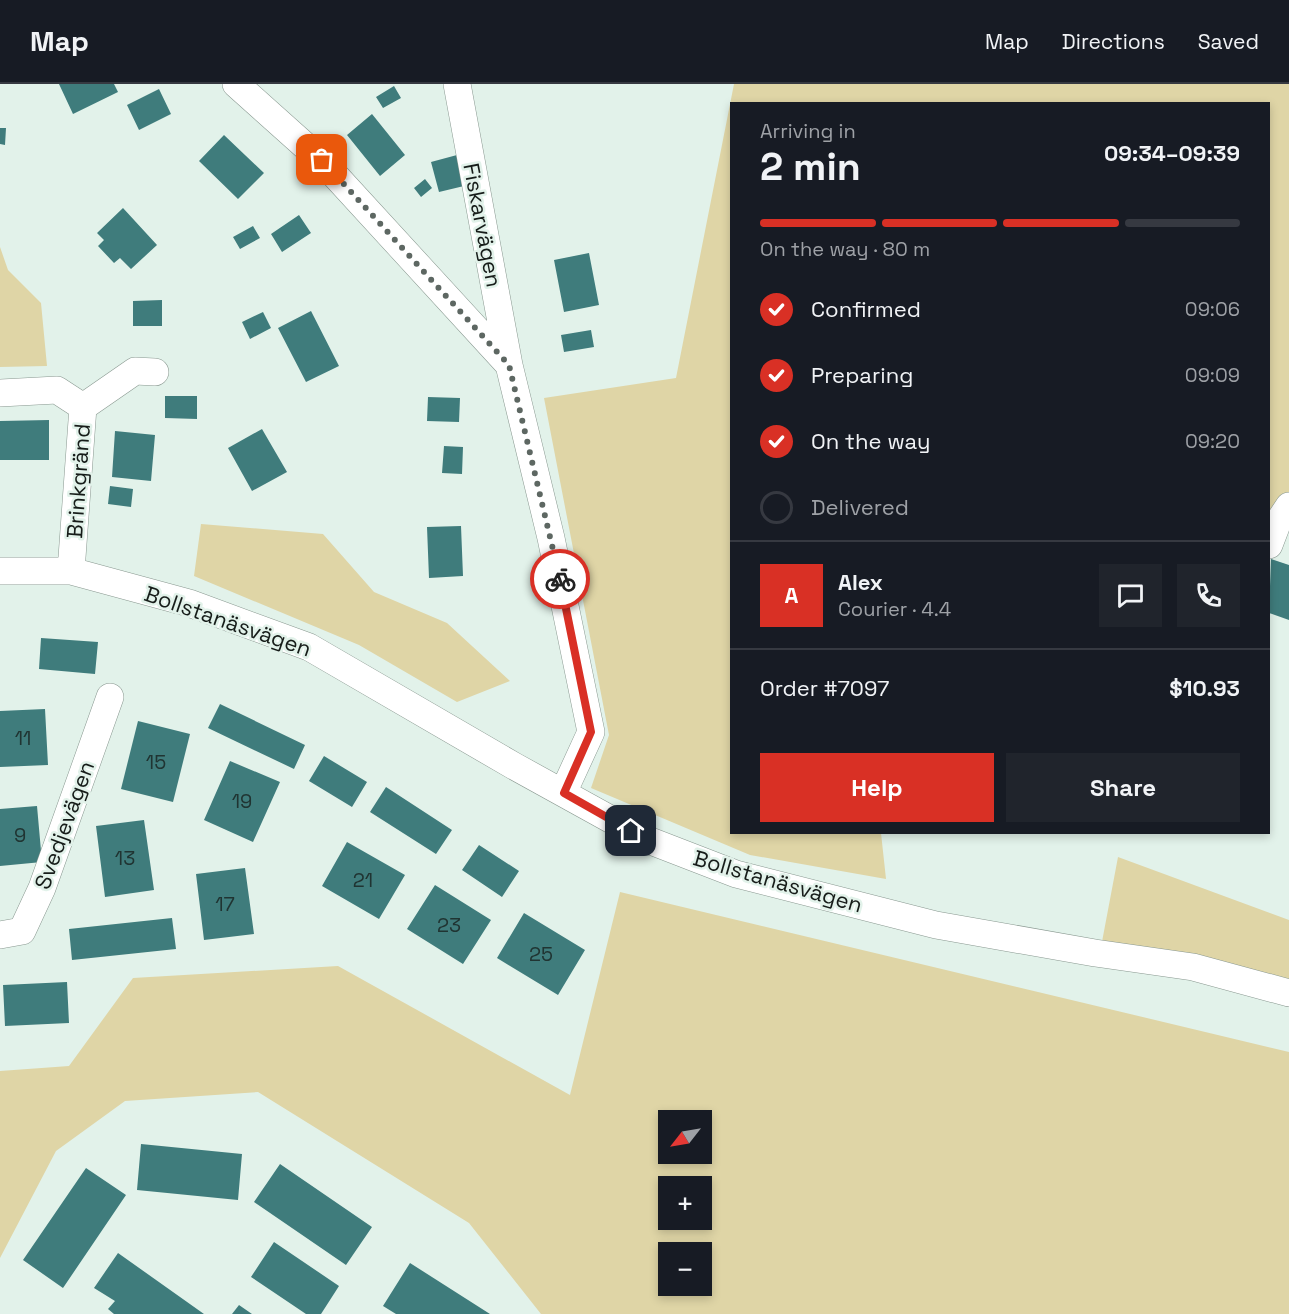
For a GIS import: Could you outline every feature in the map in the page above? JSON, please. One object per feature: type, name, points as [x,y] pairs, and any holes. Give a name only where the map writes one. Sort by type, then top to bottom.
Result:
[{"type":"street","points":[[236,84],[322,160],[509,365]]},
{"type":"street","name":"Fiskarvägen","points":[[457,84],[509,365],[551,538],[591,732],[564,793]]},
{"type":"street","points":[[83,407],[135,371],[155,372]]},
{"type":"street","name":"Brinkgränd","points":[[0,393],[57,390],[83,407],[71,571]]},
{"type":"street","points":[[1270,542],[1277,524],[1289,506]]},
{"type":"street","name":"Bollstanäsvägen","points":[[0,571],[71,571],[189,603],[309,647],[648,840],[736,874],[936,925],[1095,953],[1192,967],[1289,993]]},
{"type":"street","name":"Svedjevägen","points":[[0,935],[22,931],[42,888],[110,697]]},
{"type":"shaded area","points":[[734,84],[1289,84],[1289,518],[1270,521],[1270,102],[730,102]]},
{"type":"shaded area","points":[[730,104],[730,834],[881,834],[886,879],[750,855],[591,788],[609,735],[544,398],[676,378]]},
{"type":"shaded area","points":[[0,247],[8,270],[41,303],[47,366],[0,367]]},
{"type":"shaded area","points":[[201,524],[323,534],[374,592],[447,623],[510,681],[457,702],[359,645],[194,576]]},
{"type":"shaded area","points":[[1118,857],[1289,920],[1289,986],[1101,947]]},
{"type":"shaded area","points":[[620,892],[1289,1052],[1289,1314],[541,1314],[469,1223],[258,1092],[125,1101],[56,1151],[0,1258],[0,1071],[69,1066],[133,978],[338,966],[570,1095]]},
{"type":"building","points":[[59,84],[114,84],[118,92],[73,114]]},
{"type":"building","points":[[394,86],[401,98],[383,108],[376,97]]},
{"type":"building","points":[[159,89],[171,114],[139,130],[127,105]]},
{"type":"building","points":[[372,114],[405,155],[380,176],[347,135]]},
{"type":"building","points":[[0,128],[6,128],[5,145],[0,144]]},
{"type":"building","points":[[224,135],[264,173],[238,199],[199,161]]},
{"type":"building","points":[[457,155],[464,186],[439,192],[431,162]]},
{"type":"building","points":[[425,179],[432,188],[421,197],[414,188]]},
{"type":"building","points":[[123,208],[157,245],[131,269],[120,258],[114,263],[98,246],[104,240],[97,233]]},
{"type":"building","points":[[299,215],[311,233],[282,252],[271,234]]},
{"type":"building","points":[[253,226],[260,238],[240,249],[233,237]]},
{"type":"building","points":[[589,253],[599,305],[564,312],[554,260]]},
{"type":"building","points":[[162,300],[162,326],[133,326],[133,301]]},
{"type":"building","points":[[311,311],[339,366],[306,382],[278,328]]},
{"type":"building","points":[[263,312],[271,328],[250,339],[242,322]]},
{"type":"building","points":[[591,330],[594,347],[564,352],[561,335]]},
{"type":"building","points":[[165,396],[197,396],[197,419],[165,418]]},
{"type":"building","points":[[428,397],[460,398],[459,422],[427,421]]},
{"type":"building","points":[[49,420],[49,460],[0,460],[0,421]]},
{"type":"building","points":[[262,429],[287,472],[252,491],[228,448]]},
{"type":"building","points":[[115,431],[155,435],[151,481],[112,477]]},
{"type":"building","points":[[444,446],[463,447],[462,474],[442,473]]},
{"type":"building","points":[[110,486],[133,489],[131,507],[108,504]]},
{"type":"building","points":[[461,526],[463,576],[429,578],[427,527]]},
{"type":"building","points":[[1271,559],[1289,565],[1289,620],[1270,613]]},
{"type":"building","points":[[41,638],[98,642],[95,674],[39,669]]},
{"type":"building","points":[[220,704],[305,745],[294,769],[208,728]]},
{"type":"building","points":[[45,709],[48,765],[0,767],[0,711]]},
{"type":"building","points":[[138,721],[190,734],[173,802],[121,789]]},
{"type":"building","points":[[324,756],[367,782],[352,807],[309,781]]},
{"type":"building","points":[[230,761],[280,782],[253,842],[204,820]]},
{"type":"building","points":[[386,787],[452,830],[436,854],[370,812]]},
{"type":"building","points":[[37,806],[42,862],[0,866],[0,809]]},
{"type":"building","points":[[144,820],[154,890],[105,897],[96,826]]},
{"type":"building","points":[[347,842],[405,875],[379,919],[322,886]]},
{"type":"building","points":[[479,845],[519,871],[502,897],[462,870]]},
{"type":"building","points":[[245,868],[254,934],[204,940],[196,874]]},
{"type":"building","points":[[435,885],[491,920],[463,964],[407,929]]},
{"type":"building","points":[[524,913],[585,950],[558,995],[497,958]]},
{"type":"building","points":[[172,918],[176,949],[72,960],[69,929]]},
{"type":"building","points":[[67,982],[69,1023],[5,1026],[3,985]]},
{"type":"building","points":[[141,1144],[242,1154],[238,1200],[137,1190]]},
{"type":"building","points":[[280,1164],[372,1227],[346,1265],[254,1202]]},
{"type":"building","points":[[86,1168],[126,1195],[63,1288],[23,1260]]},
{"type":"building","points":[[274,1242],[339,1286],[321,1314],[306,1314],[251,1277]]},
{"type":"building","points":[[118,1253],[204,1314],[114,1314],[108,1309],[115,1301],[94,1288]]},
{"type":"building","points":[[410,1263],[490,1314],[396,1314],[383,1306]]},
{"type":"building","points":[[239,1305],[252,1314],[232,1314]]},
{"type":"way so far","points":[[322,160],[509,365],[560,579]]},
{"type":"route","points":[[560,579],[591,732],[564,793],[631,831]]}]
